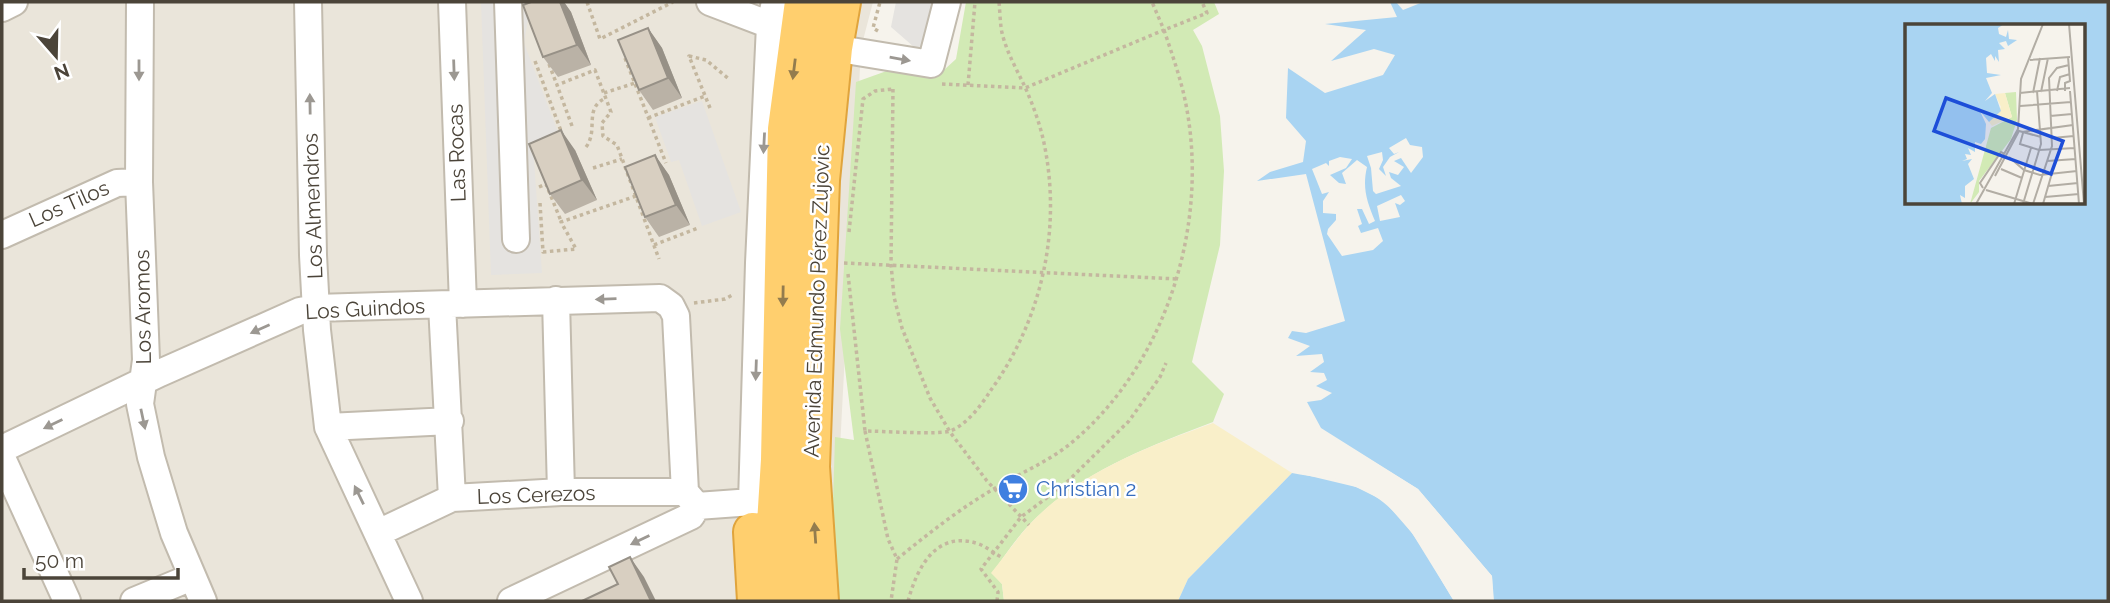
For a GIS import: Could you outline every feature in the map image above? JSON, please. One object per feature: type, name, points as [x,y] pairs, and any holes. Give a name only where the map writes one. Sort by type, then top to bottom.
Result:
[{"type":"highway","name":"Avenida Edmundo Pérez Zujovic","points":[[785,601],[776,524],[780,460],[787,129],[804,2]]},
{"type":"highway","points":[[818,2],[815,27],[822,41],[842,50]]},
{"type":"highway","name":"Avenida Edmundo Pérez Zujovic","points":[[819,601],[810,467],[820,180],[842,50],[841,2]]},
{"type":"highway","points":[[751,502],[757,601]]},
{"type":"street","points":[[2,8],[15,2]]},
{"type":"street","name":"Los Aromos","points":[[140,2],[139,182],[146,360],[140,404],[151,457],[174,533],[203,601]]},
{"type":"street","name":"Los Almendros","points":[[308,2],[315,308],[328,427],[409,601]]},
{"type":"street","name":"Las Rocas","points":[[452,2],[453,304]]},
{"type":"street","points":[[508,2],[516,239]]},
{"type":"street","points":[[710,2],[772,13],[759,263],[751,502]]},
{"type":"street","points":[[842,50],[931,64],[947,2]]},
{"type":"street","name":"Los Tilos","points":[[2,235],[117,183],[139,182]]},
{"type":"street","name":"Los Guindos","points":[[2,449],[300,311],[315,308],[660,298],[671,306]]},
{"type":"street","points":[[556,300],[561,492]]},
{"type":"street","points":[[452,498],[450,422],[453,304]]},
{"type":"street","points":[[511,601],[691,516],[676,316],[671,306]]},
{"type":"street","points":[[328,427],[450,422]]},
{"type":"street","points":[[2,458],[66,601]]},
{"type":"street","name":"Los Cerezos","points":[[378,533],[452,498],[561,492],[751,502]]},
{"type":"street","points":[[134,601],[192,577]]},
{"type":"path","points":[[587,2],[600,39],[673,2]]},
{"type":"path","points":[[968,85],[975,2]]},
{"type":"path","points":[[865,431],[950,432],[984,401],[1005,371],[1035,309],[1044,272],[1049,217],[1049,177],[1044,142],[1002,33],[999,2]]},
{"type":"path","points":[[897,559],[945,519],[994,488],[1046,461],[1070,444],[1119,391],[1148,349],[1164,316],[1184,256],[1191,211],[1191,147],[1184,92],[1152,2]]},
{"type":"path","points":[[934,84],[1025,88],[1207,13],[1202,2]]},
{"type":"path","points":[[533,56],[561,131]]},
{"type":"path","points":[[710,108],[689,56],[706,60],[729,79]]},
{"type":"path","points":[[625,58],[666,163]]},
{"type":"path","points":[[549,63],[572,126]]},
{"type":"path","points":[[557,85],[595,70],[611,112],[602,123],[603,136],[617,145],[659,259]]},
{"type":"path","points":[[893,82],[891,264],[894,297],[902,328],[930,398],[950,432],[994,488],[1029,526]]},
{"type":"path","points":[[586,147],[593,134],[591,111],[597,103],[605,96],[635,83]]},
{"type":"path","points":[[849,236],[863,100],[875,90],[893,89]]},
{"type":"path","points":[[648,118],[705,96]]},
{"type":"path","points":[[593,168],[622,159]]},
{"type":"path","points":[[538,174],[539,187],[546,184],[561,222],[576,249],[544,252],[540,200]]},
{"type":"path","points":[[561,222],[636,196]]},
{"type":"path","points":[[654,245],[698,229]]},
{"type":"path","points":[[846,263],[865,431],[887,539],[897,559],[891,601]]},
{"type":"path","points":[[835,265],[891,264],[1177,279]]},
{"type":"path","points":[[671,306],[725,299],[737,292]]},
{"type":"path","points":[[997,601],[998,592],[981,569],[1021,517],[1064,485],[1129,421],[1160,377],[1166,363]]},
{"type":"path","points":[[908,601],[914,576],[929,553],[953,542],[979,544],[1003,558]]},
{"type":"shaded area","points":[[2,2],[873,2],[861,48],[832,601],[2,601]]},
{"type":"shaded area","points":[[481,2],[531,2],[524,43],[559,135],[533,146],[542,273],[491,275]]},
{"type":"shaded area","points":[[896,2],[959,2],[954,32],[937,46],[914,47],[891,27]]},
{"type":"shaded area","points":[[702,101],[741,212],[702,226],[679,160],[671,162],[655,117]]},
{"type":"green space","points":[[966,2],[1214,2],[1219,14],[1193,30],[1202,46],[1220,116],[1224,171],[1220,245],[1192,362],[1224,394],[1213,422],[1114,463],[1048,507],[1023,531],[992,573],[1002,584],[1004,601],[834,601],[832,537],[835,437],[854,440],[840,329],[856,82],[895,68],[944,70],[956,59]]},
{"type":"sand","points":[[1213,423],[1292,473],[1188,579],[1178,601],[1004,601],[1002,584],[991,573],[1028,526],[1047,507],[1091,476],[1114,464]]},
{"type":"water","points":[[1390,2],[1396,2],[1403,10],[1423,2],[2108,2],[2108,601],[1493,601],[1492,576],[1418,489],[1321,428],[1307,402],[1321,400],[1332,393],[1316,386],[1327,380],[1324,373],[1310,372],[1324,362],[1322,354],[1296,356],[1310,346],[1288,338],[1292,331],[1306,333],[1345,321],[1306,174],[1257,181],[1270,172],[1303,162],[1306,141],[1286,118],[1288,68],[1325,93],[1383,75],[1395,55],[1374,49],[1331,61],[1366,30],[1325,24],[1397,17]],"holes":[[[1406,138],[1410,145],[1422,147],[1423,157],[1411,173],[1401,158],[1394,161],[1404,167],[1398,175],[1389,172],[1391,178],[1401,186],[1376,194],[1373,191],[1367,156],[1382,152],[1383,160],[1379,169],[1386,176],[1383,167],[1390,157],[1399,152],[1394,154],[1389,148]],[[1340,157],[1352,159],[1346,168],[1330,175],[1339,183],[1346,184],[1342,173],[1357,160],[1367,167],[1366,195],[1375,221],[1369,224],[1362,209],[1357,209],[1362,224],[1358,226],[1361,233],[1378,228],[1383,241],[1373,250],[1342,256],[1327,234],[1336,220],[1336,214],[1323,213],[1323,201],[1329,192],[1322,194],[1312,169],[1326,163],[1329,166],[1329,161]],[[1401,195],[1405,201],[1400,205],[1395,203],[1400,217],[1380,221],[1377,206]]]},
{"type":"water","points":[[1292,473],[1348,484],[1373,495],[1388,506],[1414,535],[1454,601],[1178,601],[1188,579]]},
{"type":"pier","points":[[1316,426],[1418,489],[1492,576],[1494,601],[1490,601],[1488,578],[1416,492],[1319,431]]},
{"type":"pier","points":[[1293,469],[1357,483],[1386,498],[1415,531],[1457,601],[1454,601],[1412,533],[1384,501],[1356,487],[1289,471]]},
{"type":"building","points":[[531,2],[560,2],[577,45],[543,57],[523,5]]},
{"type":"building","points":[[648,28],[668,78],[639,90],[618,40]]},
{"type":"building","points":[[561,130],[582,180],[550,194],[529,144]]},
{"type":"building","points":[[655,155],[676,205],[645,217],[625,167]]},
{"type":"building","points":[[630,557],[651,601],[582,601],[618,584],[609,567]]},
{"type":"place","name":"Christian 2","points":[[1013,489]]}]
